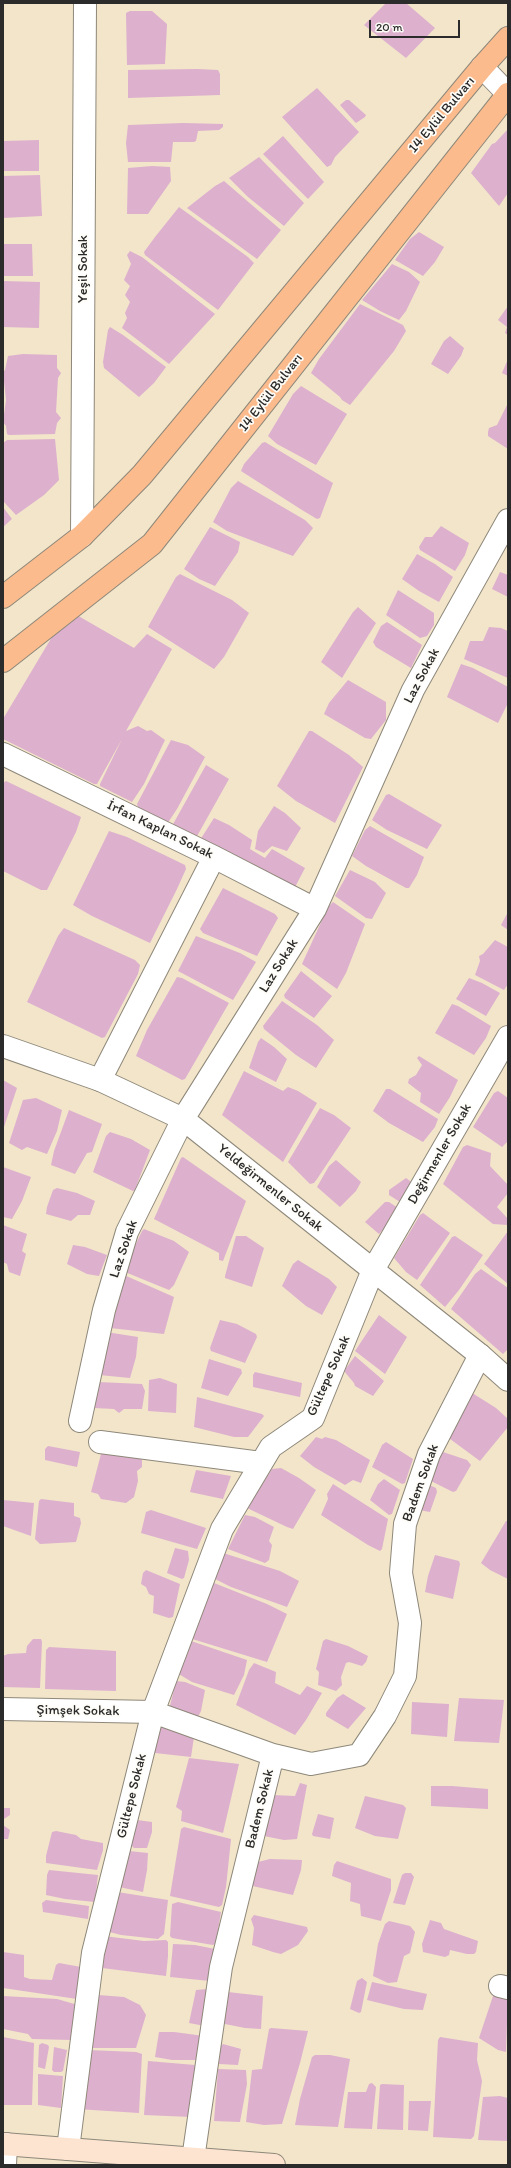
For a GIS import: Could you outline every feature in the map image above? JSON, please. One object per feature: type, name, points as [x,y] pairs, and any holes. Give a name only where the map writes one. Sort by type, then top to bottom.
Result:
[{"type":"main road","name":"14 Eylül Bulvarı","points":[[3,597],[82,536],[142,475],[482,67],[508,38]]},
{"type":"main road","name":"14 Eylül Bulvarı","points":[[3,661],[152,544],[508,94]]},
{"type":"main road","points":[[5,2151],[68,2149],[274,2165]]},
{"type":"street","name":"Yeşil Sokak","points":[[82,536],[85,3]]},
{"type":"street","points":[[482,67],[508,94]]},
{"type":"street","name":"Laz Sokak","points":[[80,1421],[104,1310],[127,1232],[183,1119],[315,909],[413,690],[508,520]]},
{"type":"street","name":"İrfan Kaplan Sokak","points":[[3,754],[214,857],[315,909]]},
{"type":"street","points":[[100,1080],[214,857]]},
{"type":"street","name":"Değirmenler Sokak","points":[[372,1270],[508,1037]]},
{"type":"street","name":"Yeldeğirmenler Sokak","points":[[3,1046],[100,1080],[183,1119],[507,1378]]},
{"type":"street","name":"Gültepe Sokak","points":[[68,2149],[93,1953],[153,1712],[222,1529],[271,1447],[313,1418],[372,1270]]},
{"type":"street","name":"Badem Sokak","points":[[193,2159],[221,1967],[273,1755],[311,1764],[359,1755],[384,1716],[405,1676],[410,1623],[401,1573],[405,1524],[430,1454],[480,1355]]},
{"type":"street","points":[[100,1442],[261,1463]]},
{"type":"street","name":"Şimşek Sokak","points":[[3,1709],[153,1712],[273,1755]]},
{"type":"building","points":[[386,3],[406,3],[435,28],[406,58],[364,25]]},
{"type":"building","points":[[130,11],[152,11],[167,24],[165,64],[127,65],[126,13]]},
{"type":"building","points":[[128,70],[218,70],[220,74],[220,95],[128,98]]},
{"type":"building","points":[[317,88],[359,132],[335,157],[331,165],[327,167],[282,117]]},
{"type":"building","points":[[346,100],[349,100],[366,115],[365,117],[356,123],[340,105]]},
{"type":"building","points":[[183,123],[223,124],[223,127],[219,130],[198,131],[196,141],[194,142],[173,142],[171,162],[128,162],[126,143],[128,125]]},
{"type":"building","points":[[508,129],[508,193],[499,206],[471,173],[492,144],[495,143]]},
{"type":"building","points":[[283,136],[324,182],[308,199],[263,154]]},
{"type":"building","points":[[39,140],[39,171],[3,171],[3,141]]},
{"type":"building","points":[[259,157],[304,203],[284,226],[248,197],[229,178]]},
{"type":"building","points":[[152,166],[170,167],[171,181],[148,214],[127,214],[128,168]]},
{"type":"building","points":[[40,175],[42,216],[3,218],[3,176]]},
{"type":"building","points":[[224,181],[281,230],[257,259],[187,208],[215,186]]},
{"type":"building","points":[[179,207],[248,257],[254,263],[218,310],[145,255],[144,252]]},
{"type":"building","points":[[419,232],[444,247],[435,262],[423,276],[395,260],[410,239]]},
{"type":"building","points":[[3,244],[32,244],[33,276],[3,276]]},
{"type":"building","points":[[130,251],[142,257],[215,314],[169,364],[122,328],[127,318],[125,313],[130,302],[125,295],[130,286],[124,280],[131,264],[127,255]]},
{"type":"building","points":[[392,264],[409,272],[420,282],[406,311],[399,320],[362,300]]},
{"type":"building","points":[[3,281],[40,282],[39,328],[3,327]]},
{"type":"building","points":[[360,304],[403,325],[406,331],[394,351],[350,405],[342,400],[311,373],[319,359]]},
{"type":"building","points":[[508,306],[508,335],[505,333],[507,327],[498,320]]},
{"type":"building","points":[[110,327],[166,367],[154,383],[139,397],[104,368],[103,362],[108,330]]},
{"type":"building","points":[[450,336],[464,348],[461,356],[448,374],[431,364],[444,341]]},
{"type":"building","points":[[23,354],[57,355],[57,368],[61,373],[58,378],[56,412],[61,418],[57,423],[55,434],[7,434],[6,426],[3,422],[6,400],[3,372],[5,370],[8,356]]},
{"type":"building","points":[[508,359],[508,376],[502,373]]},
{"type":"building","points":[[301,386],[347,414],[316,465],[277,444],[268,436],[293,394]]},
{"type":"building","points":[[508,403],[508,449],[488,436],[488,432],[489,428],[497,425]]},
{"type":"building","points":[[55,439],[59,480],[44,495],[16,515],[3,501],[3,443],[7,440]]},
{"type":"building","points":[[265,442],[333,483],[320,518],[317,519],[241,471],[244,464],[262,443]]},
{"type":"building","points":[[238,481],[305,520],[313,528],[293,556],[227,531],[213,522],[231,488]]},
{"type":"building","points":[[3,507],[12,519],[3,527]]},
{"type":"building","points":[[441,526],[469,543],[465,555],[455,571],[420,550],[419,547],[425,537],[432,537]]},
{"type":"building","points":[[210,527],[240,542],[238,552],[215,586],[199,579],[184,569]]},
{"type":"building","points":[[417,554],[435,564],[453,577],[439,602],[419,591],[402,579]]},
{"type":"building","points":[[500,572],[508,575],[508,597],[492,589]]},
{"type":"building","points":[[180,574],[232,600],[249,613],[224,657],[214,669],[148,627],[176,577]]},
{"type":"building","points":[[398,590],[434,613],[434,625],[427,636],[420,638],[386,615]]},
{"type":"building","points":[[358,607],[376,623],[342,678],[321,662],[353,612]]},
{"type":"building","points":[[68,610],[134,648],[147,634],[172,649],[126,731],[138,726],[147,731],[151,730],[165,740],[144,784],[132,802],[100,786],[122,739],[97,784],[94,784],[3,739],[3,719]]},
{"type":"building","points":[[387,622],[422,645],[411,668],[376,647],[373,642],[381,626]]},
{"type":"building","points":[[489,627],[501,628],[508,631],[508,678],[464,659],[470,641],[483,641]]},
{"type":"building","points":[[461,664],[473,668],[508,687],[507,705],[498,723],[447,697]]},
{"type":"building","points":[[348,680],[386,702],[386,720],[371,739],[365,738],[324,714],[329,703]]},
{"type":"building","points":[[309,731],[312,731],[349,755],[363,767],[335,823],[296,801],[277,786]]},
{"type":"building","points":[[171,740],[188,745],[205,757],[177,809],[167,824],[138,807],[137,804]]},
{"type":"building","points":[[206,765],[229,779],[196,838],[172,826]]},
{"type":"building","points":[[6,781],[81,817],[76,832],[47,890],[41,890],[3,871],[3,783]]},
{"type":"building","points":[[389,794],[442,825],[427,849],[387,830],[372,820],[386,795]]},
{"type":"building","points":[[274,806],[285,813],[301,828],[287,851],[272,846],[264,853],[255,849],[258,831]]},
{"type":"building","points":[[214,818],[229,825],[252,840],[250,849],[265,858],[272,849],[305,868],[293,891],[200,840]]},
{"type":"building","points":[[370,826],[424,857],[417,875],[409,888],[406,888],[366,866],[352,856],[365,830]]},
{"type":"building","points":[[109,831],[127,837],[185,865],[186,869],[150,943],[92,916],[73,905]]},
{"type":"building","points":[[350,870],[375,882],[386,893],[372,919],[366,918],[335,896]]},
{"type":"building","points":[[223,888],[275,914],[278,918],[257,956],[203,933],[200,929]]},
{"type":"building","points":[[333,902],[365,924],[346,973],[337,989],[302,964],[328,907]]},
{"type":"building","points":[[508,912],[508,930],[501,925]]},
{"type":"building","points":[[64,928],[135,960],[140,965],[138,974],[105,1037],[102,1038],[27,1002],[58,936]]},
{"type":"building","points":[[196,936],[240,953],[256,962],[233,1000],[178,971]]},
{"type":"building","points":[[495,940],[508,947],[508,984],[504,990],[475,975],[480,961],[479,956],[483,954]]},
{"type":"building","points":[[301,971],[332,996],[314,1018],[285,998],[284,995]]},
{"type":"building","points":[[177,977],[182,978],[229,1003],[185,1079],[182,1080],[136,1056],[147,1030]]},
{"type":"building","points":[[469,978],[500,993],[486,1016],[456,999]]},
{"type":"building","points":[[282,1001],[317,1025],[334,1040],[316,1068],[296,1055],[264,1029],[263,1026]]},
{"type":"building","points":[[452,1004],[458,1006],[491,1026],[486,1038],[474,1055],[435,1033]]},
{"type":"building","points":[[261,1038],[287,1059],[276,1082],[249,1068],[258,1042]]},
{"type":"building","points":[[419,1056],[458,1080],[450,1097],[439,1114],[420,1102],[421,1093],[408,1083],[409,1079],[416,1075],[422,1065],[417,1058]]},
{"type":"building","points":[[244,1071],[283,1091],[288,1087],[298,1091],[317,1103],[283,1162],[222,1115]]},
{"type":"building","points":[[3,1080],[17,1088],[3,1130]]},
{"type":"building","points":[[386,1089],[390,1089],[438,1119],[435,1127],[423,1142],[389,1123],[373,1111]]},
{"type":"building","points":[[498,1091],[508,1098],[508,1141],[502,1147],[473,1127],[494,1093]]},
{"type":"building","points":[[36,1098],[62,1110],[57,1131],[47,1154],[27,1147],[22,1150],[9,1143],[23,1100]]},
{"type":"building","points":[[320,1108],[334,1115],[351,1128],[317,1179],[314,1183],[310,1184],[288,1162]]},
{"type":"building","points":[[69,1110],[102,1124],[92,1152],[87,1153],[75,1174],[51,1165],[54,1151]]},
{"type":"building","points":[[110,1132],[131,1139],[150,1150],[135,1190],[133,1191],[93,1172],[106,1136]]},
{"type":"building","points":[[467,1145],[491,1153],[490,1166],[508,1185],[508,1193],[497,1207],[508,1219],[508,1225],[493,1224],[443,1184],[463,1147]]},
{"type":"building","points":[[183,1157],[246,1201],[223,1261],[219,1260],[219,1253],[154,1219],[181,1158]]},
{"type":"building","points":[[336,1160],[361,1182],[356,1191],[340,1207],[317,1187],[329,1166]]},
{"type":"building","points":[[3,1167],[31,1177],[22,1201],[12,1219],[3,1217]]},
{"type":"building","points":[[406,1178],[414,1184],[400,1202],[389,1195],[389,1190]]},
{"type":"building","points":[[57,1188],[77,1193],[95,1201],[90,1215],[78,1215],[71,1221],[46,1214],[53,1190]]},
{"type":"building","points":[[385,1202],[389,1202],[398,1208],[394,1217],[379,1234],[365,1222]]},
{"type":"building","points":[[423,1213],[450,1233],[417,1280],[406,1272],[394,1258],[420,1215]]},
{"type":"building","points":[[3,1225],[27,1234],[22,1251],[26,1254],[20,1276],[9,1272],[7,1264],[3,1262]]},
{"type":"building","points":[[144,1229],[174,1241],[189,1252],[174,1285],[169,1290],[125,1272],[124,1269]]},
{"type":"building","points":[[508,1231],[508,1284],[484,1264]]},
{"type":"building","points":[[236,1236],[246,1236],[264,1248],[252,1287],[225,1278]]},
{"type":"building","points":[[455,1236],[483,1255],[459,1290],[445,1307],[420,1285],[452,1237]]},
{"type":"building","points":[[73,1245],[85,1247],[107,1255],[99,1276],[87,1274],[67,1264]]},
{"type":"building","points":[[298,1260],[329,1279],[337,1287],[322,1315],[306,1306],[282,1286],[293,1264]]},
{"type":"building","points":[[481,1269],[508,1288],[508,1349],[503,1354],[451,1309],[475,1274]]},
{"type":"building","points":[[124,1275],[174,1297],[164,1334],[110,1328]]},
{"type":"building","points":[[379,1315],[407,1337],[385,1374],[355,1351]]},
{"type":"building","points":[[220,1320],[237,1324],[256,1334],[257,1337],[245,1363],[211,1351],[210,1348]]},
{"type":"building","points":[[106,1332],[138,1337],[136,1357],[130,1378],[99,1375]]},
{"type":"building","points":[[355,1356],[384,1381],[373,1396],[355,1386],[344,1371]]},
{"type":"building","points":[[209,1359],[241,1369],[242,1373],[228,1396],[201,1388]]},
{"type":"building","points":[[255,1372],[302,1383],[300,1397],[253,1387],[253,1375]]},
{"type":"building","points":[[160,1378],[177,1384],[176,1413],[148,1411],[149,1380]]},
{"type":"building","points":[[98,1382],[142,1384],[145,1391],[142,1409],[124,1409],[119,1413],[114,1409],[94,1408]]},
{"type":"building","points":[[469,1391],[496,1408],[508,1419],[508,1427],[480,1461],[446,1436]]},
{"type":"building","points":[[197,1397],[262,1414],[264,1416],[248,1437],[234,1437],[194,1427]]},
{"type":"building","points":[[316,1437],[322,1439],[325,1437],[336,1440],[370,1460],[361,1483],[353,1480],[345,1485],[314,1467],[300,1456]]},
{"type":"building","points":[[386,1442],[413,1459],[405,1483],[402,1484],[372,1467],[382,1445]]},
{"type":"building","points":[[48,1446],[80,1452],[77,1467],[45,1460],[45,1449]]},
{"type":"building","points":[[440,1451],[467,1460],[471,1465],[456,1491],[453,1492],[429,1480]]},
{"type":"building","points":[[104,1452],[141,1458],[142,1460],[142,1467],[137,1471],[138,1481],[134,1497],[126,1503],[101,1499],[98,1494],[91,1492],[101,1454]]},
{"type":"building","points":[[281,1468],[316,1490],[293,1529],[247,1508],[272,1469]]},
{"type":"building","points":[[196,1470],[231,1476],[223,1499],[190,1492]]},
{"type":"building","points":[[384,1479],[400,1490],[392,1514],[389,1515],[370,1500],[378,1484]]},
{"type":"building","points":[[333,1484],[388,1519],[382,1549],[380,1551],[321,1515],[328,1499],[327,1494]]},
{"type":"building","points":[[427,1484],[436,1488],[437,1492],[430,1512],[419,1510]]},
{"type":"building","points":[[41,1499],[74,1503],[74,1516],[80,1518],[81,1523],[76,1542],[40,1544],[35,1539],[39,1501]]},
{"type":"building","points":[[3,1500],[34,1503],[31,1536],[3,1526]]},
{"type":"building","points":[[151,1510],[206,1528],[197,1549],[141,1533],[146,1512]]},
{"type":"building","points":[[245,1515],[255,1517],[274,1527],[269,1541],[272,1545],[269,1560],[265,1563],[228,1549]]},
{"type":"building","points":[[506,1521],[508,1521],[508,1579],[490,1570],[481,1563]]},
{"type":"building","points":[[175,1548],[188,1551],[189,1560],[184,1578],[182,1579],[167,1573]]},
{"type":"building","points":[[220,1552],[280,1571],[299,1581],[287,1607],[231,1587],[211,1577]]},
{"type":"building","points":[[435,1555],[459,1561],[460,1564],[453,1599],[425,1592],[428,1576]]},
{"type":"building","points":[[146,1570],[180,1584],[173,1617],[169,1618],[153,1613],[154,1596],[149,1594],[146,1587],[141,1584],[143,1573]]},
{"type":"building","points":[[209,1581],[267,1604],[287,1614],[267,1662],[189,1638]]},
{"type":"building","points":[[33,1639],[41,1639],[42,1642],[40,1688],[3,1687],[3,1656],[8,1654],[26,1653],[27,1646]]},
{"type":"building","points":[[326,1639],[348,1646],[368,1656],[366,1662],[362,1666],[349,1662],[346,1663],[341,1677],[342,1685],[336,1691],[318,1685],[319,1672],[316,1669],[323,1641]]},
{"type":"building","points":[[191,1641],[247,1660],[244,1675],[234,1695],[192,1682],[177,1673]]},
{"type":"building","points":[[49,1647],[116,1651],[116,1691],[45,1689],[46,1650]]},
{"type":"building","points":[[254,1663],[276,1672],[275,1683],[300,1695],[307,1686],[322,1693],[295,1735],[236,1705],[249,1670]]},
{"type":"building","points":[[176,1681],[185,1682],[205,1690],[201,1711],[195,1723],[168,1714]]},
{"type":"building","points":[[343,1694],[366,1708],[348,1729],[326,1716],[326,1713],[337,1698]]},
{"type":"building","points":[[459,1698],[504,1700],[499,1743],[454,1741]]},
{"type":"building","points":[[412,1702],[449,1704],[447,1737],[411,1734]]},
{"type":"building","points":[[165,1723],[195,1730],[191,1757],[155,1753],[154,1750],[160,1729]]},
{"type":"building","points":[[189,1758],[239,1764],[223,1833],[181,1821],[182,1811],[176,1807]]},
{"type":"building","points":[[300,1783],[307,1785],[297,1839],[284,1840],[264,1836],[272,1795],[295,1796]]},
{"type":"building","points":[[431,1786],[488,1789],[488,1809],[431,1806]]},
{"type":"building","points":[[365,1796],[403,1805],[406,1808],[398,1839],[375,1836],[355,1828]]},
{"type":"building","points":[[3,1808],[10,1808],[10,1815],[4,1819],[4,1822]]},
{"type":"building","points":[[318,1814],[334,1818],[330,1839],[313,1836],[312,1834]]},
{"type":"building","points":[[137,1820],[152,1822],[152,1832],[147,1848],[134,1848],[131,1845]]},
{"type":"building","points":[[3,1825],[10,1830],[8,1839],[3,1839]]},
{"type":"building","points":[[184,1827],[231,1839],[226,1887],[222,1905],[219,1907],[170,1896],[181,1829]]},
{"type":"building","points":[[56,1831],[76,1835],[81,1839],[103,1843],[103,1850],[97,1870],[46,1863],[46,1856],[52,1832]]},
{"type":"building","points":[[129,1851],[148,1853],[143,1892],[119,1887]]},
{"type":"building","points":[[270,1859],[302,1860],[301,1870],[293,1895],[248,1885],[258,1862]]},
{"type":"building","points":[[337,1861],[391,1879],[391,1890],[381,1921],[361,1916],[360,1904],[350,1901],[351,1883],[332,1876],[334,1865]]},
{"type":"building","points":[[49,1870],[98,1875],[95,1902],[65,1899],[46,1895],[47,1875]]},
{"type":"building","points":[[405,1873],[411,1873],[414,1877],[405,1905],[393,1903],[402,1875]]},
{"type":"building","points":[[111,1891],[168,1900],[164,1934],[158,1939],[121,1935],[102,1930]]},
{"type":"building","points":[[46,1900],[89,1906],[88,1919],[43,1912],[42,1903]]},
{"type":"building","points":[[178,1902],[221,1912],[216,1943],[213,1945],[172,1938],[170,1936],[172,1904]]},
{"type":"building","points":[[254,1915],[307,1927],[308,1931],[298,1945],[281,1954],[273,1952],[252,1945],[254,1928],[251,1919]]},
{"type":"building","points":[[430,1920],[441,1923],[444,1929],[478,1941],[476,1952],[474,1954],[467,1954],[450,1950],[449,1955],[445,1957],[423,1952],[422,1944]]},
{"type":"building","points":[[389,1921],[410,1926],[415,1932],[410,1953],[404,1956],[397,1982],[388,1983],[373,1976],[378,1944],[385,1924]]},
{"type":"building","points":[[104,1936],[144,1941],[166,1940],[168,1942],[168,1956],[166,1976],[94,1967]]},
{"type":"building","points":[[173,1944],[195,1945],[215,1949],[210,1981],[170,1977]]},
{"type":"building","points":[[3,1952],[24,1955],[24,1977],[30,1979],[52,1980],[56,1965],[59,1963],[81,1967],[77,1999],[3,1988]]},
{"type":"building","points":[[362,1978],[367,1982],[361,2012],[359,2013],[350,2009],[357,1981]]},
{"type":"building","points":[[372,1982],[427,1994],[423,2010],[404,2009],[367,2000]]},
{"type":"building","points":[[208,1989],[205,2026],[189,2023],[196,1990]]},
{"type":"building","points":[[228,1992],[263,1996],[261,2029],[245,2028],[225,2024],[224,2011]]},
{"type":"building","points":[[497,1992],[508,1995],[506,2052],[498,2050],[479,2038],[493,1996]]},
{"type":"building","points":[[98,1995],[124,1997],[140,2005],[146,2015],[136,2048],[92,2048]]},
{"type":"building","points":[[3,1996],[57,1999],[78,2005],[71,2040],[32,2039],[28,2034],[3,2029]]},
{"type":"building","points":[[269,2029],[308,2031],[282,2124],[264,2125],[246,2122],[252,2070],[262,2069]]},
{"type":"building","points":[[159,2032],[174,2032],[204,2036],[203,2060],[172,2060],[155,2057]]},
{"type":"building","points":[[3,2037],[34,2043],[32,2105],[3,2105]]},
{"type":"building","points":[[440,2037],[478,2043],[477,2060],[482,2081],[474,2136],[471,2139],[433,2137],[438,2040]]},
{"type":"building","points":[[42,2043],[48,2045],[49,2047],[45,2069],[38,2067],[39,2045]]},
{"type":"building","points":[[223,2044],[241,2049],[238,2065],[219,2064],[220,2047]]},
{"type":"building","points":[[54,2047],[67,2050],[63,2071],[61,2072],[54,2072],[52,2070]]},
{"type":"building","points":[[88,2050],[136,2052],[142,2054],[139,2113],[77,2109]]},
{"type":"building","points":[[315,2055],[330,2055],[350,2059],[338,2127],[295,2125],[300,2099],[312,2057]]},
{"type":"building","points":[[148,2061],[195,2065],[191,2117],[144,2115]]},
{"type":"building","points":[[218,2069],[246,2070],[247,2084],[240,2122],[214,2121]]},
{"type":"building","points":[[38,2074],[63,2076],[61,2108],[38,2105]]},
{"type":"building","points":[[372,2083],[376,2087],[372,2129],[344,2128],[348,2092],[366,2092],[369,2084]]},
{"type":"building","points":[[380,2085],[404,2085],[403,2130],[377,2129]]},
{"type":"building","points":[[500,2096],[508,2098],[508,2141],[478,2140],[483,2097]]},
{"type":"building","points":[[409,2101],[431,2101],[428,2131],[408,2130]]}]
